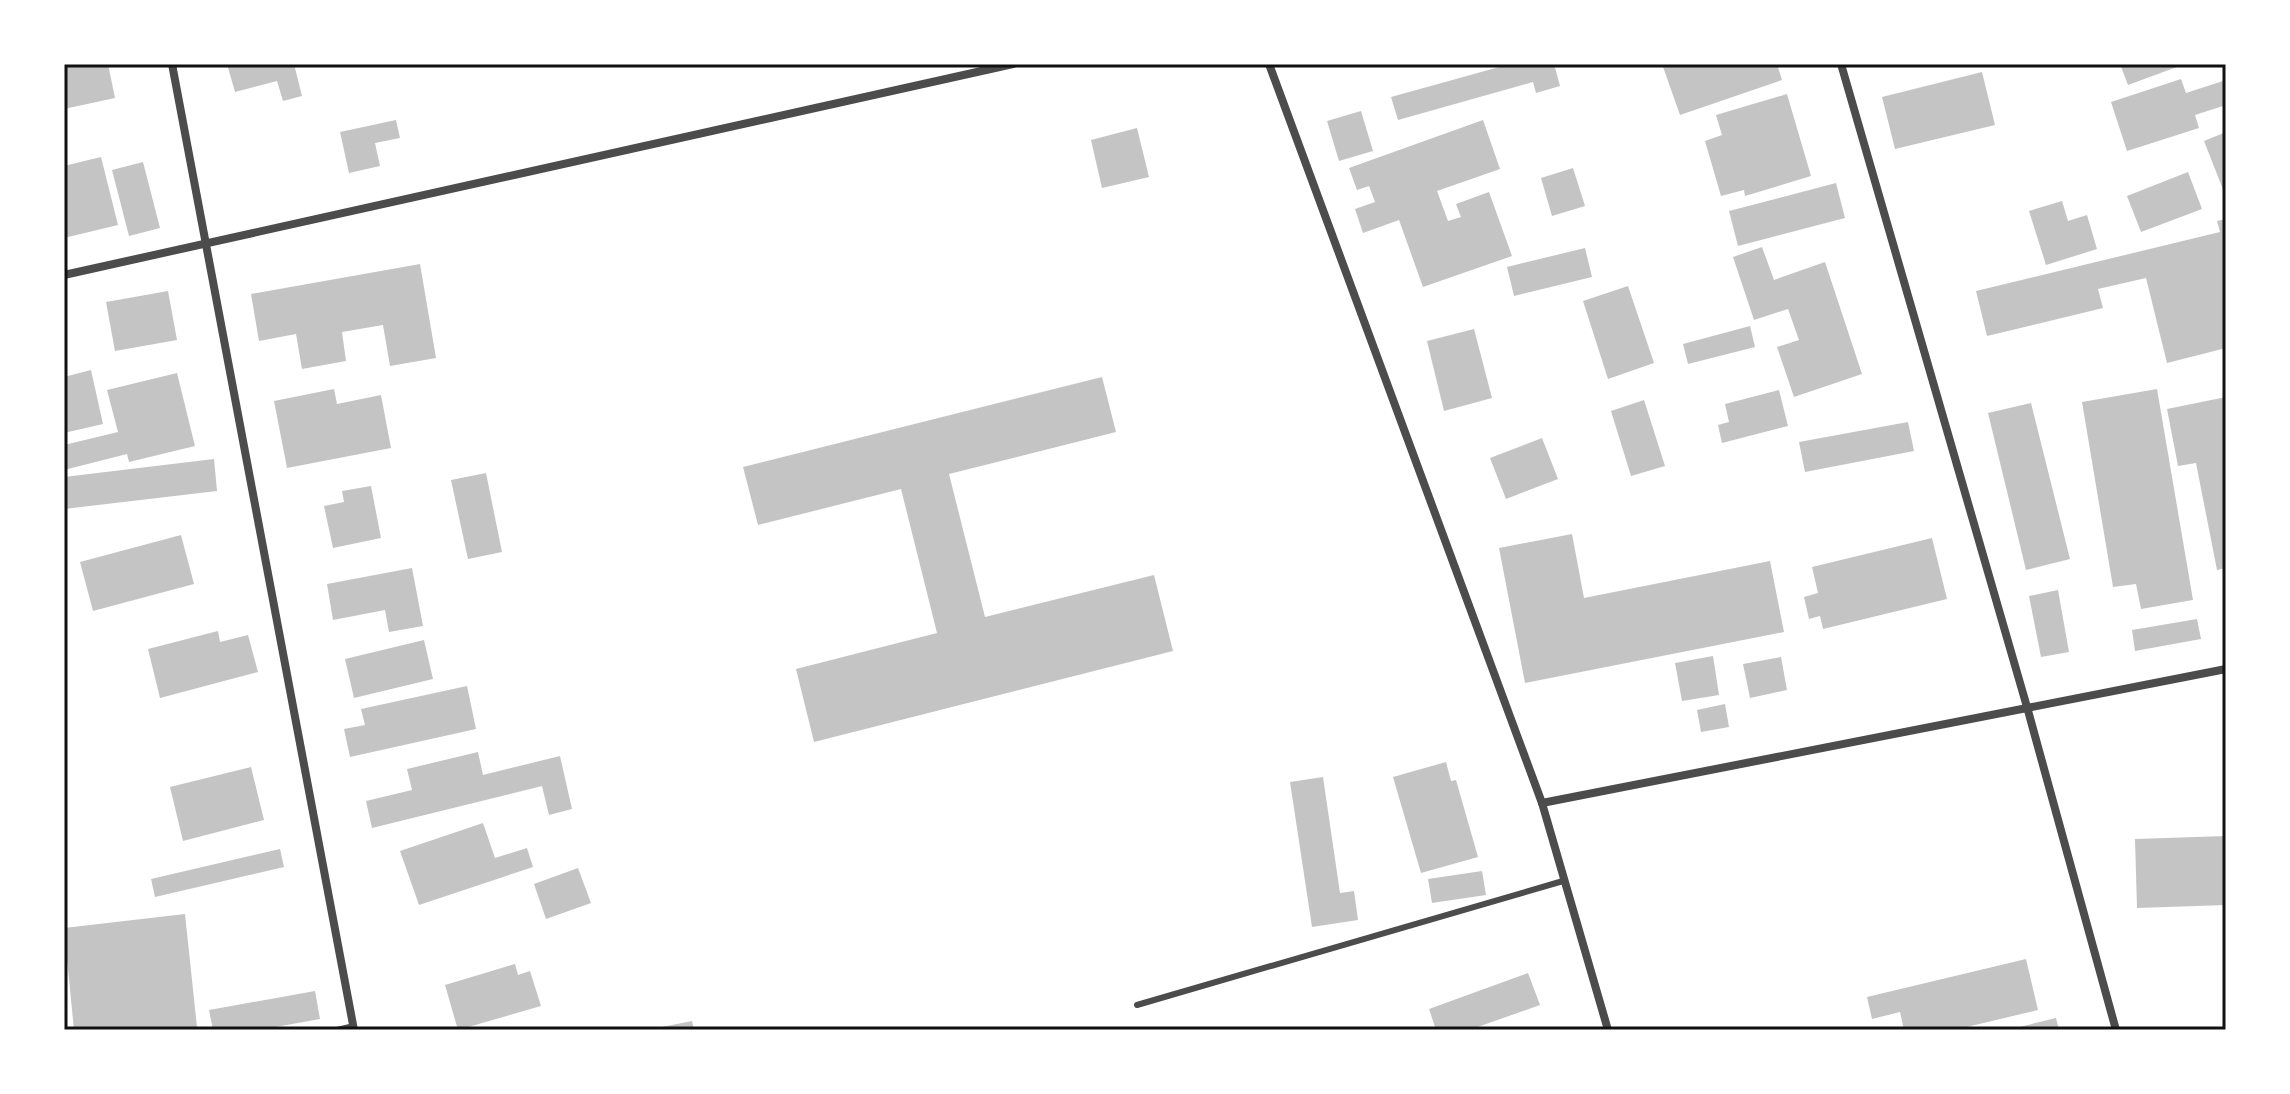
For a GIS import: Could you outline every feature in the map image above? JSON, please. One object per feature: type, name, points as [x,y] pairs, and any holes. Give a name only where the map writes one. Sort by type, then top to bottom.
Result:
[{"type":"street","points":[[172,64],[354,1028]]},
{"type":"street","points":[[64,275],[1013,64]]},
{"type":"street","points":[[1269,64],[1542,803],[1608,1030]]},
{"type":"street","points":[[1841,64],[2027,707],[2116,1030]]},
{"type":"street","points":[[1542,803],[2226,669]]},
{"type":"lane","points":[[1137,1005],[1563,881]]},
{"type":"lane","points":[[337,1030],[354,1028]]},
{"type":"building","points":[[64,64],[108,64],[115,98],[64,109]]},
{"type":"building","points":[[227,64],[294,64],[302,96],[283,101],[277,81],[235,92]]},
{"type":"building","points":[[1510,64],[1554,64],[1560,86],[1536,93],[1533,82],[1398,120],[1391,97]]},
{"type":"building","points":[[1662,64],[1777,64],[1782,80],[1680,115]]},
{"type":"building","points":[[2120,64],[2185,64],[2128,85]]},
{"type":"building","points":[[1982,72],[1995,125],[1895,149],[1882,97]]},
{"type":"building","points":[[2181,79],[2186,93],[2226,80],[2226,105],[2195,115],[2199,128],[2127,151],[2111,102]]},
{"type":"building","points":[[1787,94],[1811,176],[1745,196],[1744,190],[1721,196],[1705,141],[1722,135],[1716,115]]},
{"type":"building","points":[[1361,111],[1373,151],[1339,161],[1327,121]]},
{"type":"building","points":[[396,120],[400,138],[375,143],[380,166],[349,173],[340,132]]},
{"type":"building","points":[[1483,120],[1500,169],[1437,191],[1448,221],[1461,217],[1456,204],[1489,192],[1512,256],[1423,287],[1399,220],[1363,233],[1355,209],[1375,202],[1369,186],[1357,190],[1349,168]]},
{"type":"building","points":[[1137,128],[1149,177],[1102,188],[1091,140]]},
{"type":"building","points":[[2226,132],[2226,197],[2204,141]]},
{"type":"building","points":[[101,157],[118,225],[64,238],[64,166]]},
{"type":"building","points":[[143,162],[160,228],[129,236],[112,170]]},
{"type":"building","points":[[1573,168],[1585,206],[1552,216],[1541,178]]},
{"type":"building","points":[[2188,172],[2202,209],[2141,232],[2127,196]]},
{"type":"building","points":[[1836,183],[1845,218],[1738,246],[1729,211]]},
{"type":"building","points":[[2062,201],[2068,221],[2087,215],[2097,249],[2046,265],[2029,211]]},
{"type":"building","points":[[2226,219],[2226,348],[2167,363],[2146,278],[2098,289],[2103,308],[1987,336],[1976,291],[2220,232],[2217,221]]},
{"type":"building","points":[[1762,247],[1774,280],[1825,262],[1862,374],[1794,397],[1777,347],[1799,340],[1788,309],[1754,320],[1733,257]]},
{"type":"building","points":[[1585,248],[1592,277],[1514,296],[1507,267]]},
{"type":"building","points":[[420,264],[436,358],[390,366],[383,325],[342,332],[346,361],[302,369],[296,334],[259,341],[251,294]]},
{"type":"building","points":[[1628,286],[1654,363],[1608,379],[1583,301]]},
{"type":"building","points":[[168,291],[177,340],[115,351],[106,302]]},
{"type":"building","points":[[1750,326],[1755,347],[1688,364],[1683,344]]},
{"type":"building","points":[[1474,329],[1492,398],[1444,411],[1427,341]]},
{"type":"building","points":[[91,370],[103,424],[64,433],[64,377]]},
{"type":"building","points":[[177,373],[195,446],[129,462],[127,454],[64,470],[64,445],[118,432],[107,390]]},
{"type":"building","points":[[1102,377],[1116,432],[949,474],[985,617],[1154,575],[1173,651],[814,742],[796,669],[937,633],[901,489],[758,525],[743,467]]},
{"type":"building","points":[[334,389],[337,404],[381,395],[391,448],[287,468],[274,401]]},
{"type":"building","points":[[2157,389],[2193,600],[2141,609],[2136,584],[2113,587],[2082,402]]},
{"type":"building","points":[[1779,390],[1788,426],[1722,443],[1718,425],[1729,422],[1725,404]]},
{"type":"building","points":[[2226,397],[2226,568],[2217,570],[2196,463],[2178,466],[2167,409]]},
{"type":"building","points":[[1644,400],[1665,466],[1631,476],[1611,411]]},
{"type":"building","points":[[2031,403],[2070,559],[2026,570],[1988,413]]},
{"type":"building","points":[[1908,422],[1914,451],[1805,472],[1799,442]]},
{"type":"building","points":[[1542,438],[1558,479],[1506,499],[1490,458]]},
{"type":"building","points":[[214,459],[217,491],[64,509],[64,477]]},
{"type":"building","points":[[486,473],[502,552],[468,559],[451,480]]},
{"type":"building","points":[[371,486],[381,538],[333,548],[324,506],[344,502],[342,491]]},
{"type":"building","points":[[1572,534],[1584,598],[1770,561],[1784,632],[1525,683],[1499,548]]},
{"type":"building","points":[[181,535],[194,584],[93,611],[80,562]]},
{"type":"building","points":[[1932,538],[1947,599],[1823,629],[1820,616],[1809,619],[1804,597],[1818,593],[1812,567]]},
{"type":"building","points":[[412,568],[423,626],[389,632],[385,610],[333,620],[327,584]]},
{"type":"building","points":[[2058,590],[2069,652],[2041,657],[2029,596]]},
{"type":"building","points":[[2197,619],[2201,639],[2135,651],[2132,630]]},
{"type":"building","points":[[218,631],[220,642],[248,635],[258,672],[160,698],[148,649]]},
{"type":"building","points":[[424,640],[433,679],[354,698],[345,659]]},
{"type":"building","points":[[1713,656],[1719,695],[1682,701],[1675,663]]},
{"type":"building","points":[[1781,657],[1787,690],[1750,698],[1743,664]]},
{"type":"building","points":[[467,686],[476,729],[350,757],[344,729],[365,725],[361,709]]},
{"type":"building","points":[[1725,704],[1729,727],[1701,732],[1697,710]]},
{"type":"building","points":[[478,752],[483,775],[560,756],[572,809],[549,815],[542,786],[372,828],[366,801],[412,790],[407,769]]},
{"type":"building","points":[[1446,762],[1451,781],[1456,780],[1478,857],[1421,873],[1393,777]]},
{"type":"building","points":[[251,767],[264,820],[183,841],[170,787]]},
{"type":"building","points":[[1323,777],[1340,893],[1354,891],[1358,920],[1312,927],[1290,782]]},
{"type":"building","points":[[483,823],[495,858],[527,848],[533,867],[419,905],[400,851]]},
{"type":"building","points":[[2226,836],[2226,905],[2137,908],[2135,839]]},
{"type":"building","points":[[280,849],[284,867],[155,897],[151,879]]},
{"type":"building","points":[[578,868],[591,903],[546,919],[534,884]]},
{"type":"building","points":[[1482,871],[1486,895],[1432,903],[1428,879]]},
{"type":"building","points":[[185,914],[197,1027],[74,1030],[64,928]]},
{"type":"building","points":[[2026,959],[2038,1010],[1954,1030],[1904,1030],[1900,1012],[1872,1019],[1867,997]]},
{"type":"building","points":[[515,964],[518,975],[530,971],[541,1006],[458,1030],[445,985]]},
{"type":"building","points":[[1528,973],[1540,1005],[1469,1030],[1436,1030],[1429,1009]]},
{"type":"building","points":[[315,991],[320,1019],[259,1030],[213,1030],[209,1010]]},
{"type":"building","points":[[2056,1018],[2059,1030],[2011,1030],[2011,1029]]},
{"type":"building","points":[[692,1021],[694,1030],[663,1030],[662,1027]]}]
